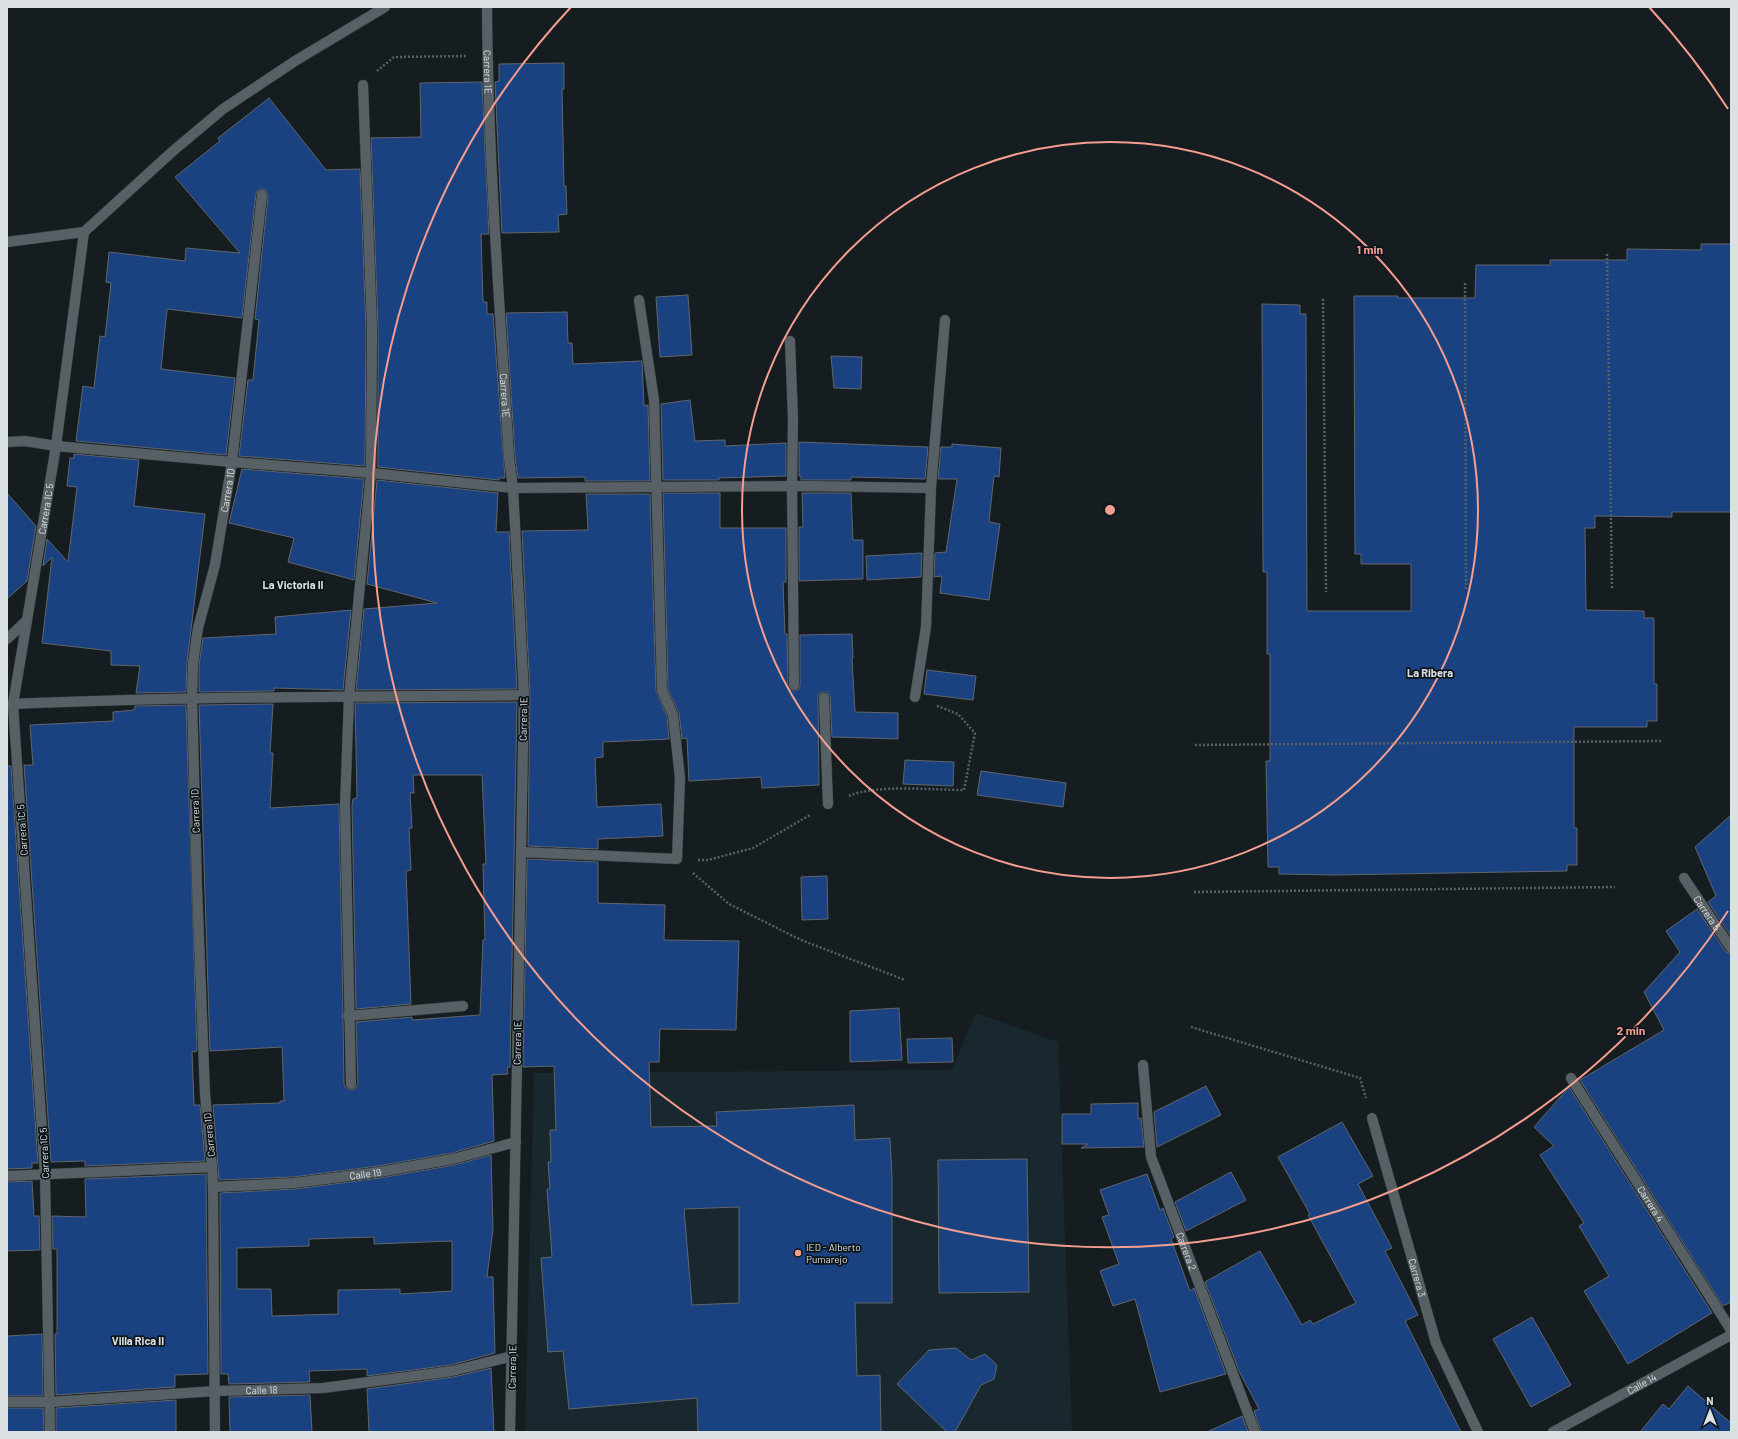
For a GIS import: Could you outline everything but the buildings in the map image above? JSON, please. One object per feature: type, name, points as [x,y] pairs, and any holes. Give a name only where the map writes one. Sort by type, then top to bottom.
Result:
[{"type":"street","points":[[7,242],[84,232],[173,151],[223,109],[295,60],[384,7]]},
{"type":"street","name":"Carrera 1E","points":[[487,7],[497,259],[509,458],[513,488],[524,695],[513,1356],[510,1432]]},
{"type":"street","points":[[351,1084],[348,1016],[345,806],[349,697],[371,473],[372,328],[363,85]]},
{"type":"street","name":"Carrera 1D","points":[[215,1432],[216,1391],[213,1187],[205,1094],[192,698],[193,664],[198,628],[215,565],[232,462],[262,195]]},
{"type":"street","name":"Carrera 1C 5","points":[[50,1432],[46,1174],[13,704],[56,446],[84,232]]},
{"type":"street","points":[[521,852],[677,859],[680,778],[673,715],[662,690],[654,400],[639,300]]},
{"type":"street","points":[[914,697],[926,628],[931,488],[945,320]]},
{"type":"street","points":[[790,341],[793,419],[792,486],[794,685]]},
{"type":"street","points":[[7,442],[25,440],[56,446],[371,473],[513,488],[792,486],[931,488]]},
{"type":"street","points":[[7,639],[27,620]]},
{"type":"street","points":[[13,704],[192,698],[524,695]]},
{"type":"street","points":[[824,698],[828,804]]},
{"type":"street","name":"Carrera 5","points":[[1684,878],[1731,948]]},
{"type":"street","points":[[348,1016],[463,1006]]},
{"type":"street","name":"Carrera 2","points":[[1143,1065],[1151,1157],[1255,1432]]},
{"type":"street","name":"Carrera 4","points":[[1571,1078],[1731,1330]]},
{"type":"street","name":"Carrera 3","points":[[1372,1118],[1436,1343],[1478,1432]]},
{"type":"street","name":"Calle 19","points":[[213,1187],[294,1183],[379,1172],[453,1159],[516,1142]]},
{"type":"street","points":[[7,1176],[212,1167]]},
{"type":"street","name":"Calle 14","points":[[1553,1432],[1731,1335]]},
{"type":"street","name":"Calle 18","points":[[7,1402],[50,1402],[216,1391],[323,1388],[452,1371],[513,1356]]},
{"type":"path","points":[[363,85],[371,75],[394,58],[488,56]]},
{"type":"path","points":[[1607,254],[1612,588]]},
{"type":"path","points":[[1465,283],[1466,590]]},
{"type":"path","points":[[1323,299],[1326,592]]},
{"type":"path","points":[[677,859],[708,860],[753,848],[828,804],[855,793],[895,789],[964,790],[975,733],[958,714],[914,697]]},
{"type":"path","points":[[1196,745],[1663,741]]},
{"type":"path","points":[[677,859],[729,904],[801,940],[905,980]]},
{"type":"path","points":[[1194,892],[1615,887]]},
{"type":"path","points":[[1191,1027],[1360,1078],[1372,1118]]},
{"type":"shaded area","name":"IED - Alberto Pumarejo","points":[[976,1013],[1058,1042],[1072,1432],[525,1432],[534,1073],[952,1070]]},
{"type":"place","name":"IED - Alberto Pumarejo","points":[[798,1253]]},
{"type":"district","name":"La Victoria II","points":[[293,584]]},
{"type":"district","name":"La Ribera","points":[[1430,672]]},
{"type":"district","name":"Villa Rica II","points":[[138,1340]]}]
